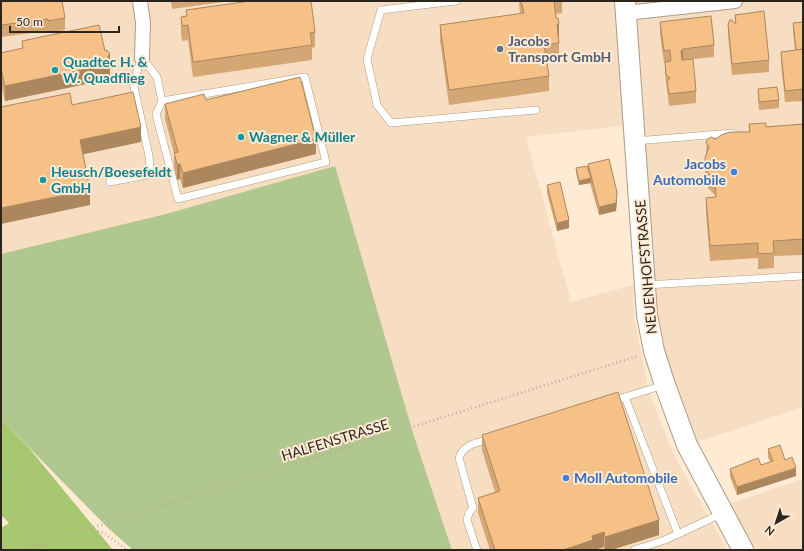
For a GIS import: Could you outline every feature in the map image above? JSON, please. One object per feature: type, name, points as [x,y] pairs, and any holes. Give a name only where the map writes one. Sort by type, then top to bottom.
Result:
[{"type":"street","points":[[140,1],[143,23],[142,58]]},
{"type":"street","name":"NEUENHOFSTRASSE","points":[[735,1],[626,7],[647,315],[654,351],[687,445],[743,550]]},
{"type":"lane","points":[[456,1],[381,10],[367,59],[377,104],[391,123],[536,110]]},
{"type":"lane","points":[[142,58],[157,77],[162,101],[156,114],[178,199],[326,162],[305,78],[162,101]]},
{"type":"lane","points":[[110,182],[147,175],[150,168],[149,156],[133,82],[142,58]]},
{"type":"lane","points":[[635,141],[739,133]]},
{"type":"lane","points":[[645,285],[803,276]]},
{"type":"lane","points":[[603,404],[665,385]]},
{"type":"lane","points":[[625,397],[678,534]]},
{"type":"lane","points":[[477,550],[467,520],[469,513],[473,508],[459,458],[461,451],[468,446],[498,437]]},
{"type":"lane","points":[[634,550],[665,540],[723,513]]},
{"type":"path","name":"HALFENSTRASSE","points":[[22,550],[654,351]]},
{"type":"path","points":[[1,464],[51,511],[66,521],[104,533],[127,550]]},
{"type":"shaded area","points":[[1,1],[803,1],[803,407],[697,442],[673,383],[659,341],[651,283],[645,123],[526,137],[571,302],[633,285],[634,317],[649,392],[673,453],[727,550],[452,550],[413,433],[166,214],[1,254]]},
{"type":"shaded area","points":[[803,479],[803,550],[756,550],[729,504]]},
{"type":"green space","points":[[335,166],[413,433],[452,550],[133,550],[108,528],[1,419],[1,254],[166,214]]},
{"type":"green space","points":[[1,419],[29,448],[113,550],[1,550],[1,528],[9,523],[1,515]]},
{"type":"building","points":[[1,1],[62,1],[65,18],[1,25]]},
{"type":"building","points":[[250,1],[311,1],[315,32],[310,33],[312,45],[193,62],[188,25],[182,26],[181,17],[187,16],[186,10]]},
{"type":"building","name":"Jacobs Transport GmbH","points":[[520,1],[554,1],[556,18],[558,18],[559,23],[557,25],[559,43],[544,45],[549,76],[449,90],[440,25],[524,13]]},
{"type":"building","points":[[764,11],[769,60],[732,64],[728,24],[730,20],[736,23],[735,15]]},
{"type":"building","points":[[711,16],[714,45],[683,49],[681,51],[682,60],[693,59],[696,91],[669,94],[667,81],[670,78],[666,75],[665,62],[671,61],[670,50],[664,51],[660,22]]},
{"type":"building","points":[[803,22],[803,49],[796,50],[793,23]]},
{"type":"building","name":"Quadtec H. & W. Quadflieg","points":[[99,25],[105,51],[107,50],[110,54],[108,56],[110,64],[5,86],[1,69],[1,53],[23,48],[22,41]]},
{"type":"building","points":[[803,49],[803,89],[785,91],[781,52]]},
{"type":"building","name":"Wagner & Müller","points":[[300,77],[316,139],[183,173],[180,164],[177,164],[174,153],[178,152],[165,104],[204,94],[206,100]]},
{"type":"building","points":[[777,87],[779,100],[759,102],[758,89]]},
{"type":"building","name":"Heusch/Boesefeldt GmbH","points":[[133,92],[141,127],[80,140],[90,190],[1,208],[1,107],[70,93],[72,105]]},
{"type":"building","points":[[766,123],[766,127],[803,124],[803,239],[773,241],[774,253],[758,254],[758,243],[710,246],[706,198],[716,197],[715,180],[705,168],[705,158],[709,147],[706,143],[707,140],[711,137],[716,139],[721,135],[730,132],[750,132],[749,124]]},
{"type":"building","points":[[609,159],[617,192],[616,203],[599,207],[588,164]]},
{"type":"building","points":[[587,166],[591,178],[579,181],[576,168]]},
{"type":"building","points":[[560,182],[569,220],[557,223],[547,185]]},
{"type":"building","name":"Moll Automobile","points":[[618,392],[659,520],[605,537],[604,532],[592,536],[593,540],[563,550],[495,550],[478,498],[500,491],[482,435]]},
{"type":"building","points":[[780,445],[785,460],[792,457],[796,468],[737,487],[730,469],[758,458],[761,465],[773,461],[768,449]]},
{"type":"place","name":"Jacobs Transport GmbH","points":[[500,49]]},
{"type":"place","name":"Quadtec H. & W. Quadflieg","points":[[55,70]]},
{"type":"place","name":"Wagner & Müller","points":[[241,137]]},
{"type":"place","name":"Jacobs Automobile","points":[[734,172]]},
{"type":"place","name":"Heusch/Boesefeldt GmbH","points":[[43,180]]},
{"type":"place","name":"Moll Automobile","points":[[566,478]]}]
